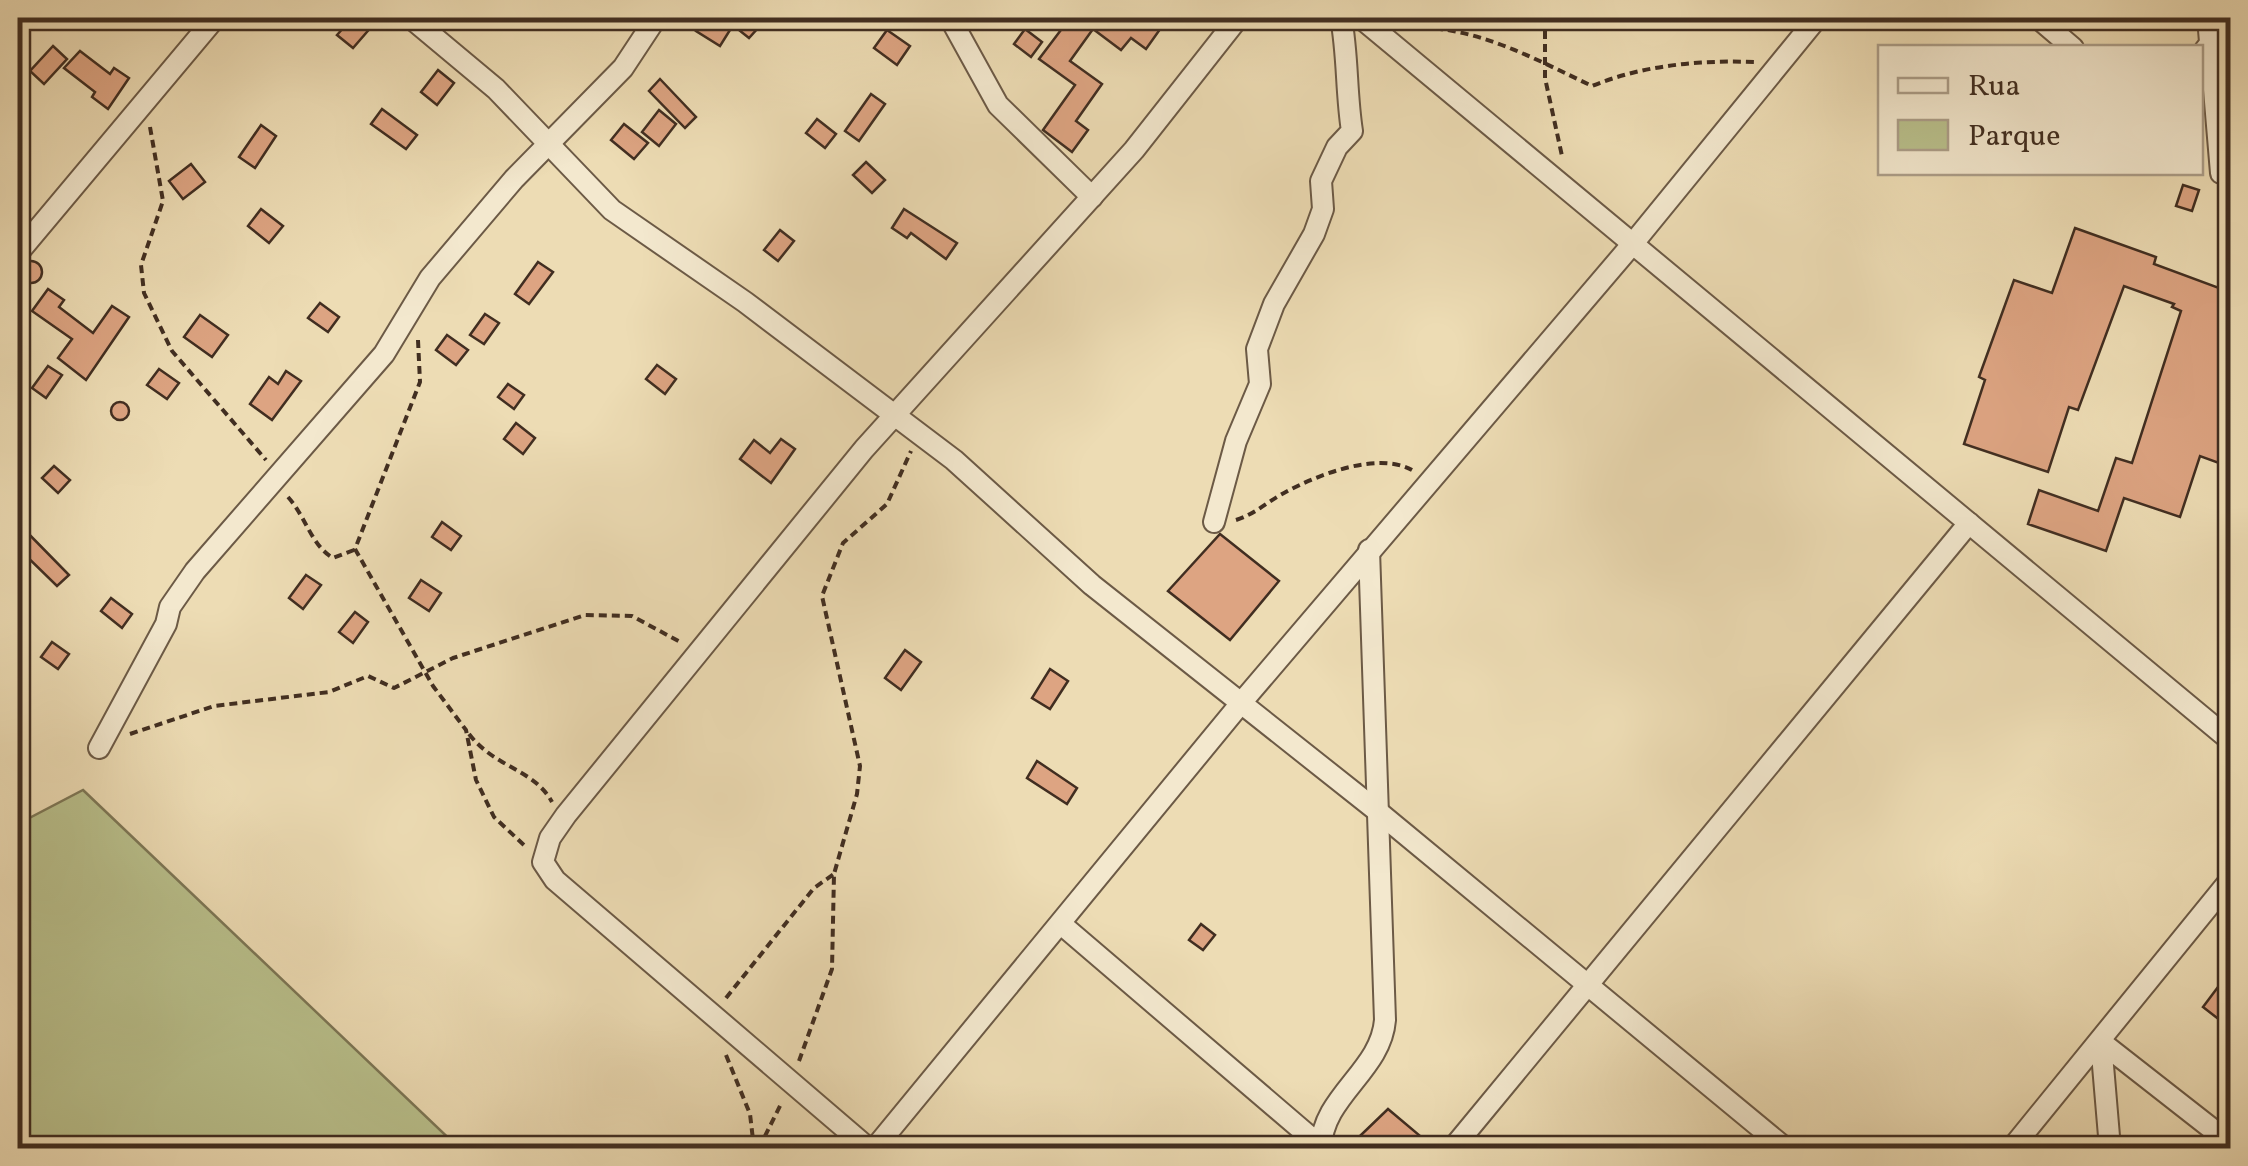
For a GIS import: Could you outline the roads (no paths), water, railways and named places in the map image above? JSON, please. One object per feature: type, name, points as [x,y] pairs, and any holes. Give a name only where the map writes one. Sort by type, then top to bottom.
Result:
[{"type":"street","points":[[18,253],[215,18]]},
{"type":"street","points":[[411,18],[496,89],[612,210],[744,302],[954,460],[1092,585],[1376,810],[1784,1148]]},
{"type":"street","points":[[99,748],[166,624],[170,607],[195,571],[384,354],[430,278],[548,140],[623,68],[656,18]]},
{"type":"street","points":[[950,18],[998,106],[1092,197]]},
{"type":"street","points":[[1238,18],[1092,197],[864,449],[562,820],[544,850],[546,867],[555,880],[871,1148],[1817,18]]},
{"type":"street","points":[[1214,522],[1236,442],[1260,384],[1258,349],[1263,334],[1274,304],[1314,234],[1323,209],[1321,181],[1337,147],[1352,132],[1341,18]]},
{"type":"street","points":[[1361,18],[1635,240],[2230,740]]},
{"type":"street","points":[[2038,18],[2070,45]]},
{"type":"street","points":[[2208,18],[2205,49],[2226,177]]},
{"type":"street","points":[[2205,49],[2230,20]]},
{"type":"street","points":[[2203,158],[2226,177]]},
{"type":"street","points":[[1453,1148],[1970,523]]},
{"type":"street","points":[[1321,1148],[1323,1124],[1384,1040],[1369,550]]},
{"type":"street","points":[[2012,1148],[2230,880]]},
{"type":"street","points":[[1061,924],[1321,1148]]},
{"type":"street","points":[[2101,1042],[2230,1143]]},
{"type":"street","points":[[2101,1042],[2110,1148]]}]
